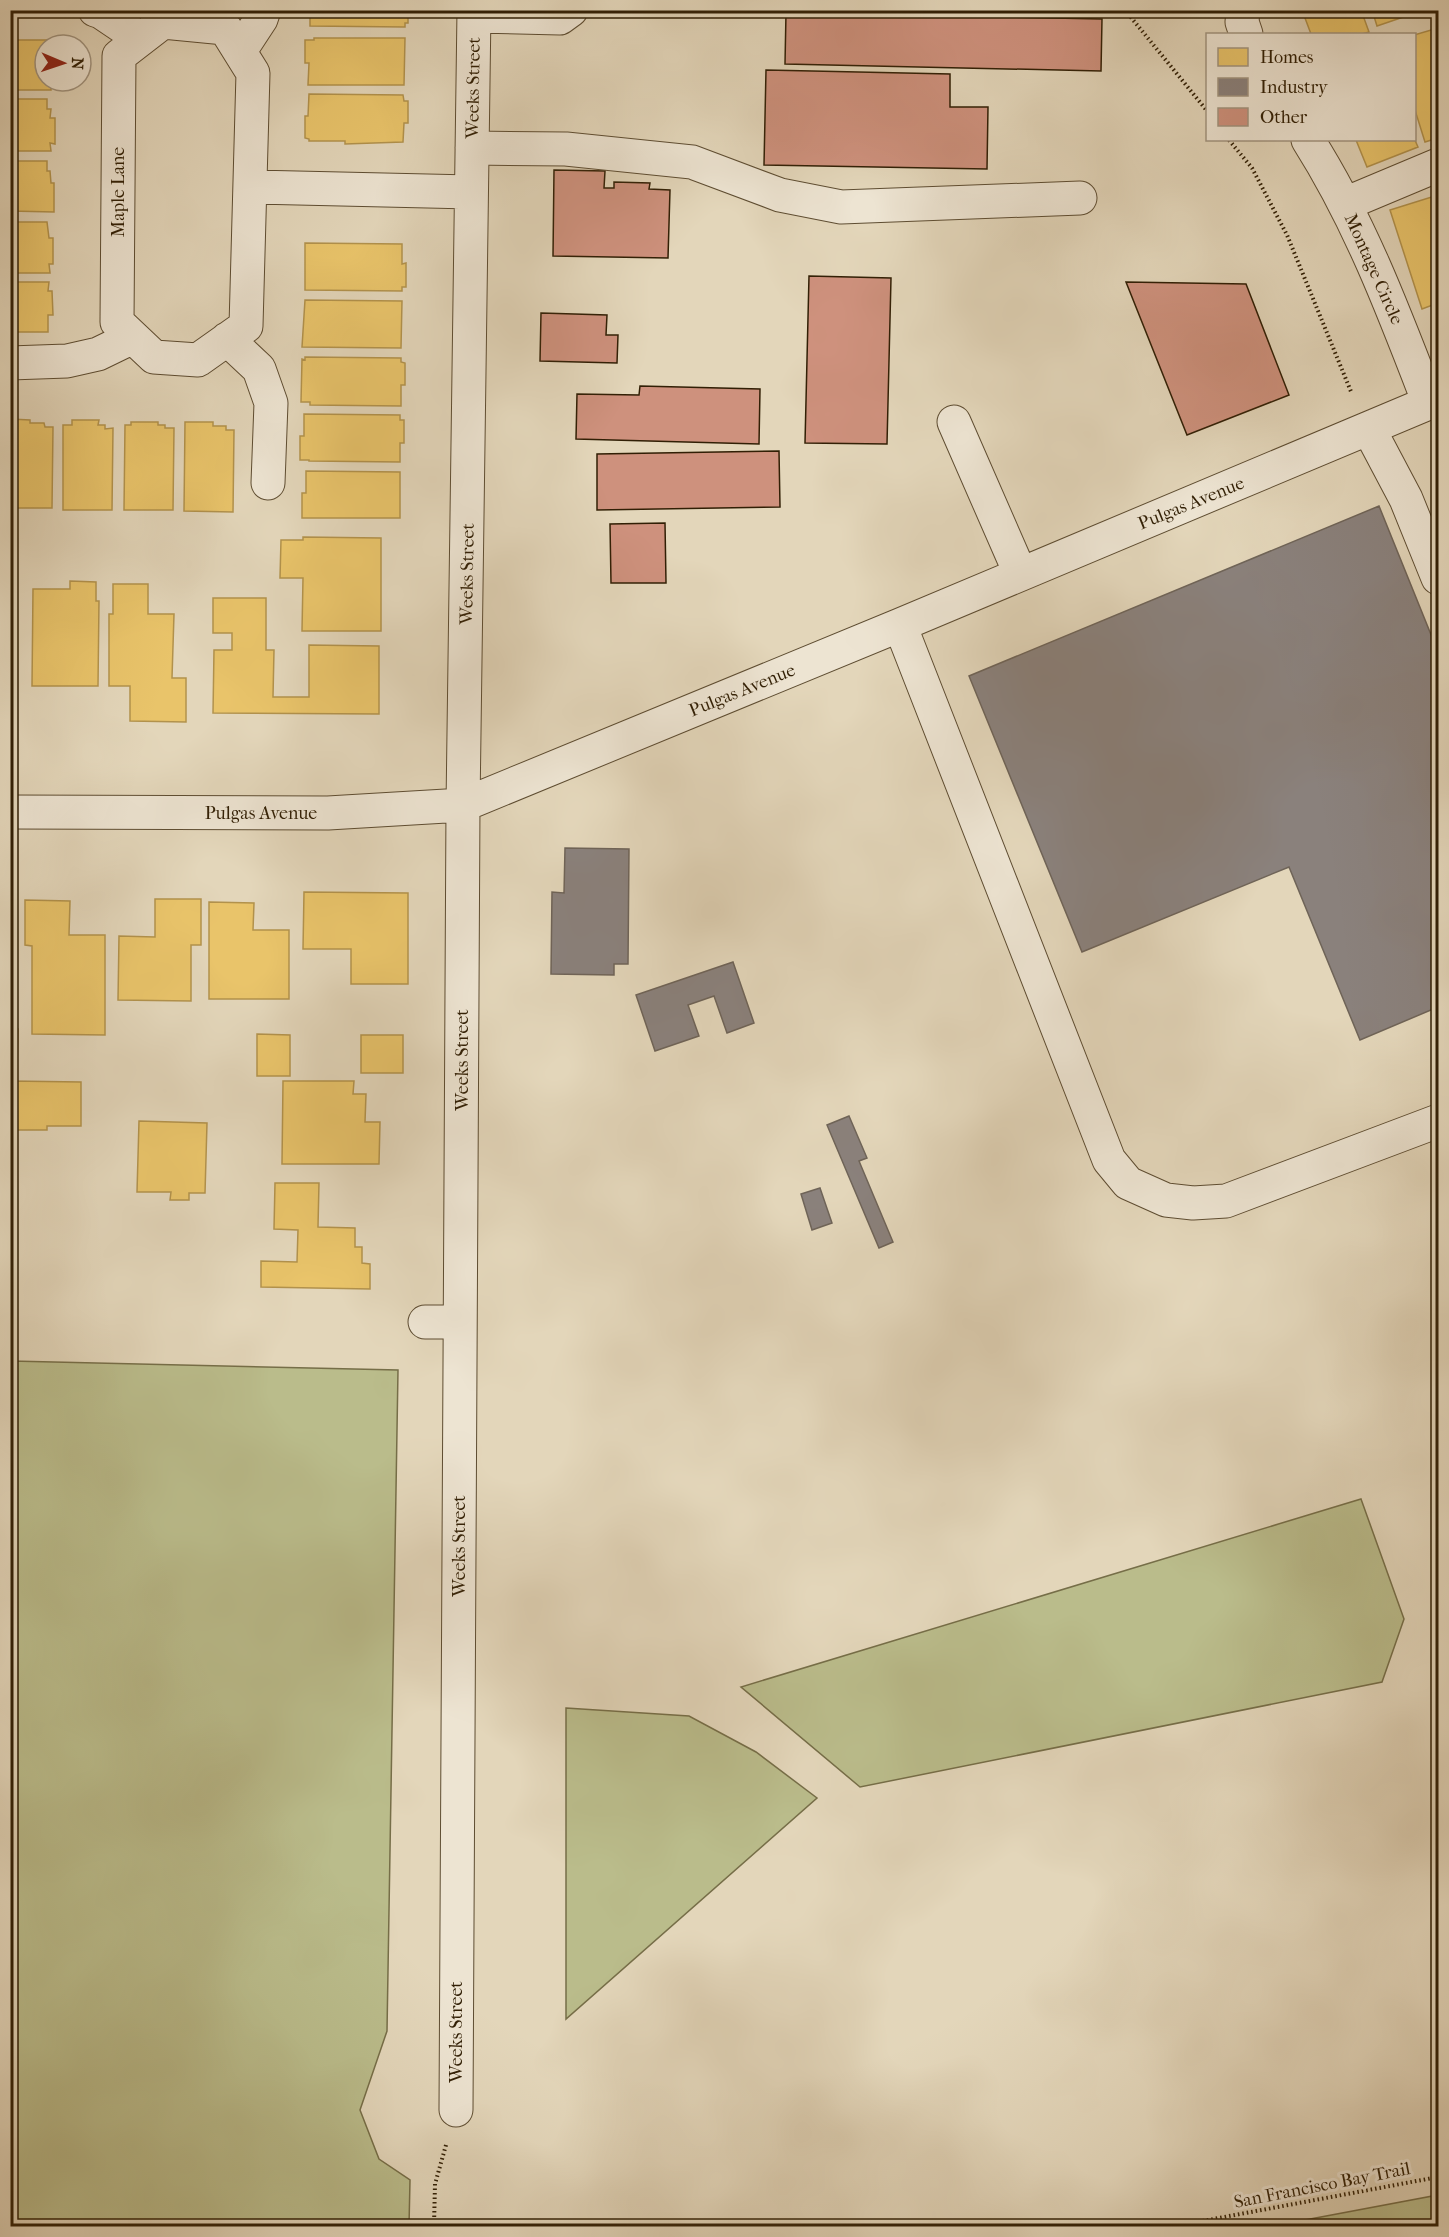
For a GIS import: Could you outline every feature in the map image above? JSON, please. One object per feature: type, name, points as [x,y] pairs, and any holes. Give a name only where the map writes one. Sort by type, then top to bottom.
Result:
[{"type":"street","points":[[94,10],[102,12],[141,39]]},
{"type":"street","points":[[240,51],[261,19],[264,10]]},
{"type":"street","points":[[474,13],[560,18],[571,10]]},
{"type":"street","points":[[1243,10],[1242,22],[1246,33]]},
{"type":"street","name":"Weeks Street","points":[[456,2110],[464,805],[474,13]]},
{"type":"street","name":"Maple Lane","points":[[163,22],[225,28],[240,51],[253,73],[246,326],[198,360],[154,357],[117,322],[119,56],[163,22]]},
{"type":"street","name":"Montage Circle","points":[[1309,141],[1345,204],[1376,267],[1434,401]]},
{"type":"street","points":[[472,148],[566,149],[692,162],[780,195],[841,207],[1080,198]]},
{"type":"street","points":[[1345,204],[1438,165]]},
{"type":"street","points":[[250,187],[471,192]]},
{"type":"street","points":[[10,363],[67,361],[98,354],[133,336]]},
{"type":"street","points":[[227,339],[260,369],[271,403],[268,483]]},
{"type":"street","name":"Pulgas Avenue","points":[[10,812],[328,813],[464,805],[1434,401]]},
{"type":"street","points":[[954,422],[1020,573]]},
{"type":"street","points":[[1370,429],[1406,499],[1438,578]]},
{"type":"street","points":[[900,625],[1109,1160],[1128,1183],[1166,1200],[1193,1203],[1226,1201],[1438,1121]]},
{"type":"street","points":[[425,1322],[460,1322]]},
{"type":"path","points":[[1125,10],[1206,110]]},
{"type":"path","points":[[1230,141],[1252,168],[1287,235],[1319,309],[1346,383],[1370,429]]},
{"type":"path","points":[[434,2226],[435,2184],[456,2110]]},
{"type":"path","name":"San Francisco Bay Trail","points":[[1176,2226],[1438,2177]]},
{"type":"green space","points":[[11,1361],[398,1370],[387,2031],[360,2110],[379,2159],[410,2180],[409,2226],[11,2226]]},
{"type":"green space","points":[[1361,1499],[1404,1619],[1382,1682],[860,1787],[741,1687]]},
{"type":"green space","points":[[566,1708],[689,1716],[756,1752],[817,1798],[566,2019]]},
{"type":"green space","points":[[1438,2195],[1438,2226],[1273,2226]]},
{"type":"building: Homes","points":[[310,10],[408,10],[408,23],[405,23],[405,27],[310,26]]},
{"type":"building: Homes","points":[[1302,10],[1361,10],[1369,32],[1366,33],[1311,33]]},
{"type":"building: Homes","points":[[1372,10],[1424,10],[1377,26]]},
{"type":"building: Homes","points":[[1438,28],[1438,138],[1425,142],[1416,113],[1416,34]]},
{"type":"building: Homes","points":[[314,38],[405,38],[404,85],[308,85],[309,63],[305,63],[305,40],[314,40]]},
{"type":"building: Homes","points":[[10,40],[33,40],[33,90],[10,90]]},
{"type":"building: Homes","points":[[309,94],[403,95],[404,101],[408,101],[408,123],[404,123],[403,142],[345,144],[345,141],[309,141],[305,138],[305,116],[308,116]]},
{"type":"building: Homes","points":[[10,99],[47,99],[47,109],[51,109],[50,118],[55,118],[55,144],[50,143],[51,151],[10,151]]},
{"type":"building: Homes","points":[[1356,141],[1415,141],[1418,147],[1367,167]]},
{"type":"building: Homes","points":[[10,161],[47,161],[47,171],[50,171],[51,183],[54,183],[54,212],[10,211]]},
{"type":"building: Homes","points":[[1438,195],[1438,303],[1422,309],[1390,210]]},
{"type":"building: Homes","points":[[10,222],[47,222],[49,238],[53,238],[53,264],[49,264],[50,273],[10,273]]},
{"type":"building: Homes","points":[[305,243],[402,244],[402,264],[406,263],[406,287],[402,287],[402,291],[305,290]]},
{"type":"building: Homes","points":[[10,282],[49,282],[48,291],[52,291],[53,315],[48,315],[48,332],[10,332]]},
{"type":"building: Homes","points":[[305,300],[402,301],[401,348],[302,347]]},
{"type":"building: Homes","points":[[305,357],[401,358],[401,362],[405,363],[405,385],[401,385],[401,406],[310,405],[310,402],[301,402],[302,359],[305,360]]},
{"type":"building: Homes","points":[[304,414],[400,415],[400,420],[404,420],[404,443],[400,443],[400,462],[300,460],[300,436],[304,436]]},
{"type":"building: Homes","points":[[10,419],[30,420],[30,423],[44,423],[45,427],[53,427],[52,508],[10,508]]},
{"type":"building: Homes","points":[[72,420],[99,420],[98,425],[105,425],[105,429],[113,428],[112,510],[63,510],[63,425],[72,425]]},
{"type":"building: Homes","points":[[131,422],[158,422],[158,425],[165,425],[165,428],[174,428],[173,510],[124,510],[125,425],[131,425]]},
{"type":"building: Homes","points":[[185,422],[213,422],[213,426],[226,426],[226,430],[234,430],[233,512],[184,511]]},
{"type":"building: Homes","points":[[306,471],[400,472],[400,518],[302,518],[302,493],[306,493]]},
{"type":"building: Homes","points":[[303,537],[381,538],[381,631],[302,631],[303,578],[280,578],[281,540],[303,540]]},
{"type":"building: Homes","points":[[70,581],[96,582],[96,601],[99,601],[98,686],[32,686],[33,589],[70,589]]},
{"type":"building: Homes","points":[[113,584],[148,584],[148,614],[174,614],[172,678],[186,678],[186,722],[130,721],[130,686],[109,686],[109,614],[113,614]]},
{"type":"building: Homes","points":[[213,598],[266,598],[266,650],[274,650],[273,697],[309,697],[309,645],[379,646],[379,714],[213,713],[214,650],[232,650],[232,633],[213,633]]},
{"type":"building: Homes","points":[[10,891],[16,891],[16,939],[10,939]]},
{"type":"building: Homes","points":[[304,892],[408,893],[408,984],[351,984],[351,949],[303,949]]},
{"type":"building: Homes","points":[[155,899],[201,899],[201,945],[191,945],[191,1001],[118,1000],[119,936],[155,937]]},
{"type":"building: Homes","points":[[25,900],[70,901],[69,935],[105,935],[105,1035],[32,1034],[32,946],[25,945]]},
{"type":"building: Homes","points":[[209,902],[254,903],[253,930],[289,930],[289,999],[209,999]]},
{"type":"building: Homes","points":[[10,1029],[18,1029],[17,1069],[10,1069]]},
{"type":"building: Homes","points":[[257,1034],[290,1035],[290,1076],[257,1076]]},
{"type":"building: Homes","points":[[361,1035],[403,1035],[403,1073],[361,1073]]},
{"type":"building: Homes","points":[[10,1081],[81,1082],[81,1126],[47,1126],[47,1130],[16,1130],[16,1142],[10,1142]]},
{"type":"building: Homes","points":[[283,1081],[354,1081],[353,1094],[366,1094],[365,1122],[380,1122],[379,1164],[282,1164]]},
{"type":"building: Homes","points":[[139,1121],[207,1123],[205,1193],[189,1193],[189,1200],[170,1200],[171,1192],[137,1192]]},
{"type":"building: Homes","points":[[275,1183],[319,1183],[318,1227],[355,1228],[355,1247],[362,1247],[362,1263],[370,1264],[370,1289],[261,1287],[261,1261],[297,1262],[298,1230],[274,1229]]},
{"type":"building: Industry","points":[[1379,506],[1438,652],[1438,1007],[1360,1040],[1289,867],[1082,952],[969,676]]},
{"type":"building: Industry","points":[[565,848],[629,849],[628,964],[614,964],[614,975],[551,974],[552,892],[564,893]]},
{"type":"building: Industry","points":[[733,962],[754,1023],[727,1033],[714,996],[688,1005],[699,1036],[655,1051],[636,995]]},
{"type":"building: Industry","points":[[849,1116],[867,1158],[859,1161],[893,1242],[879,1248],[827,1125]]},
{"type":"building: Industry","points":[[820,1188],[832,1223],[812,1230],[801,1194]]},
{"type":"building: Other","points":[[791,10],[829,10],[829,14],[1102,19],[1101,71],[785,64],[786,13],[791,13]]},
{"type":"building: Other","points":[[766,70],[950,74],[950,107],[988,107],[987,169],[764,165]]},
{"type":"building: Other","points":[[554,170],[605,171],[604,188],[614,188],[614,182],[650,183],[649,189],[670,190],[668,258],[553,256]]},
{"type":"building: Other","points":[[809,276],[891,278],[887,444],[805,443]]},
{"type":"building: Other","points":[[1126,282],[1246,284],[1289,395],[1187,435]]},
{"type":"building: Other","points":[[541,313],[607,315],[606,335],[618,335],[617,363],[540,361]]},
{"type":"building: Other","points":[[640,386],[760,389],[759,444],[576,439],[577,394],[639,395]]},
{"type":"building: Other","points":[[779,451],[780,507],[597,510],[597,454]]},
{"type":"building: Other","points":[[665,523],[666,583],[611,583],[610,524]]}]
